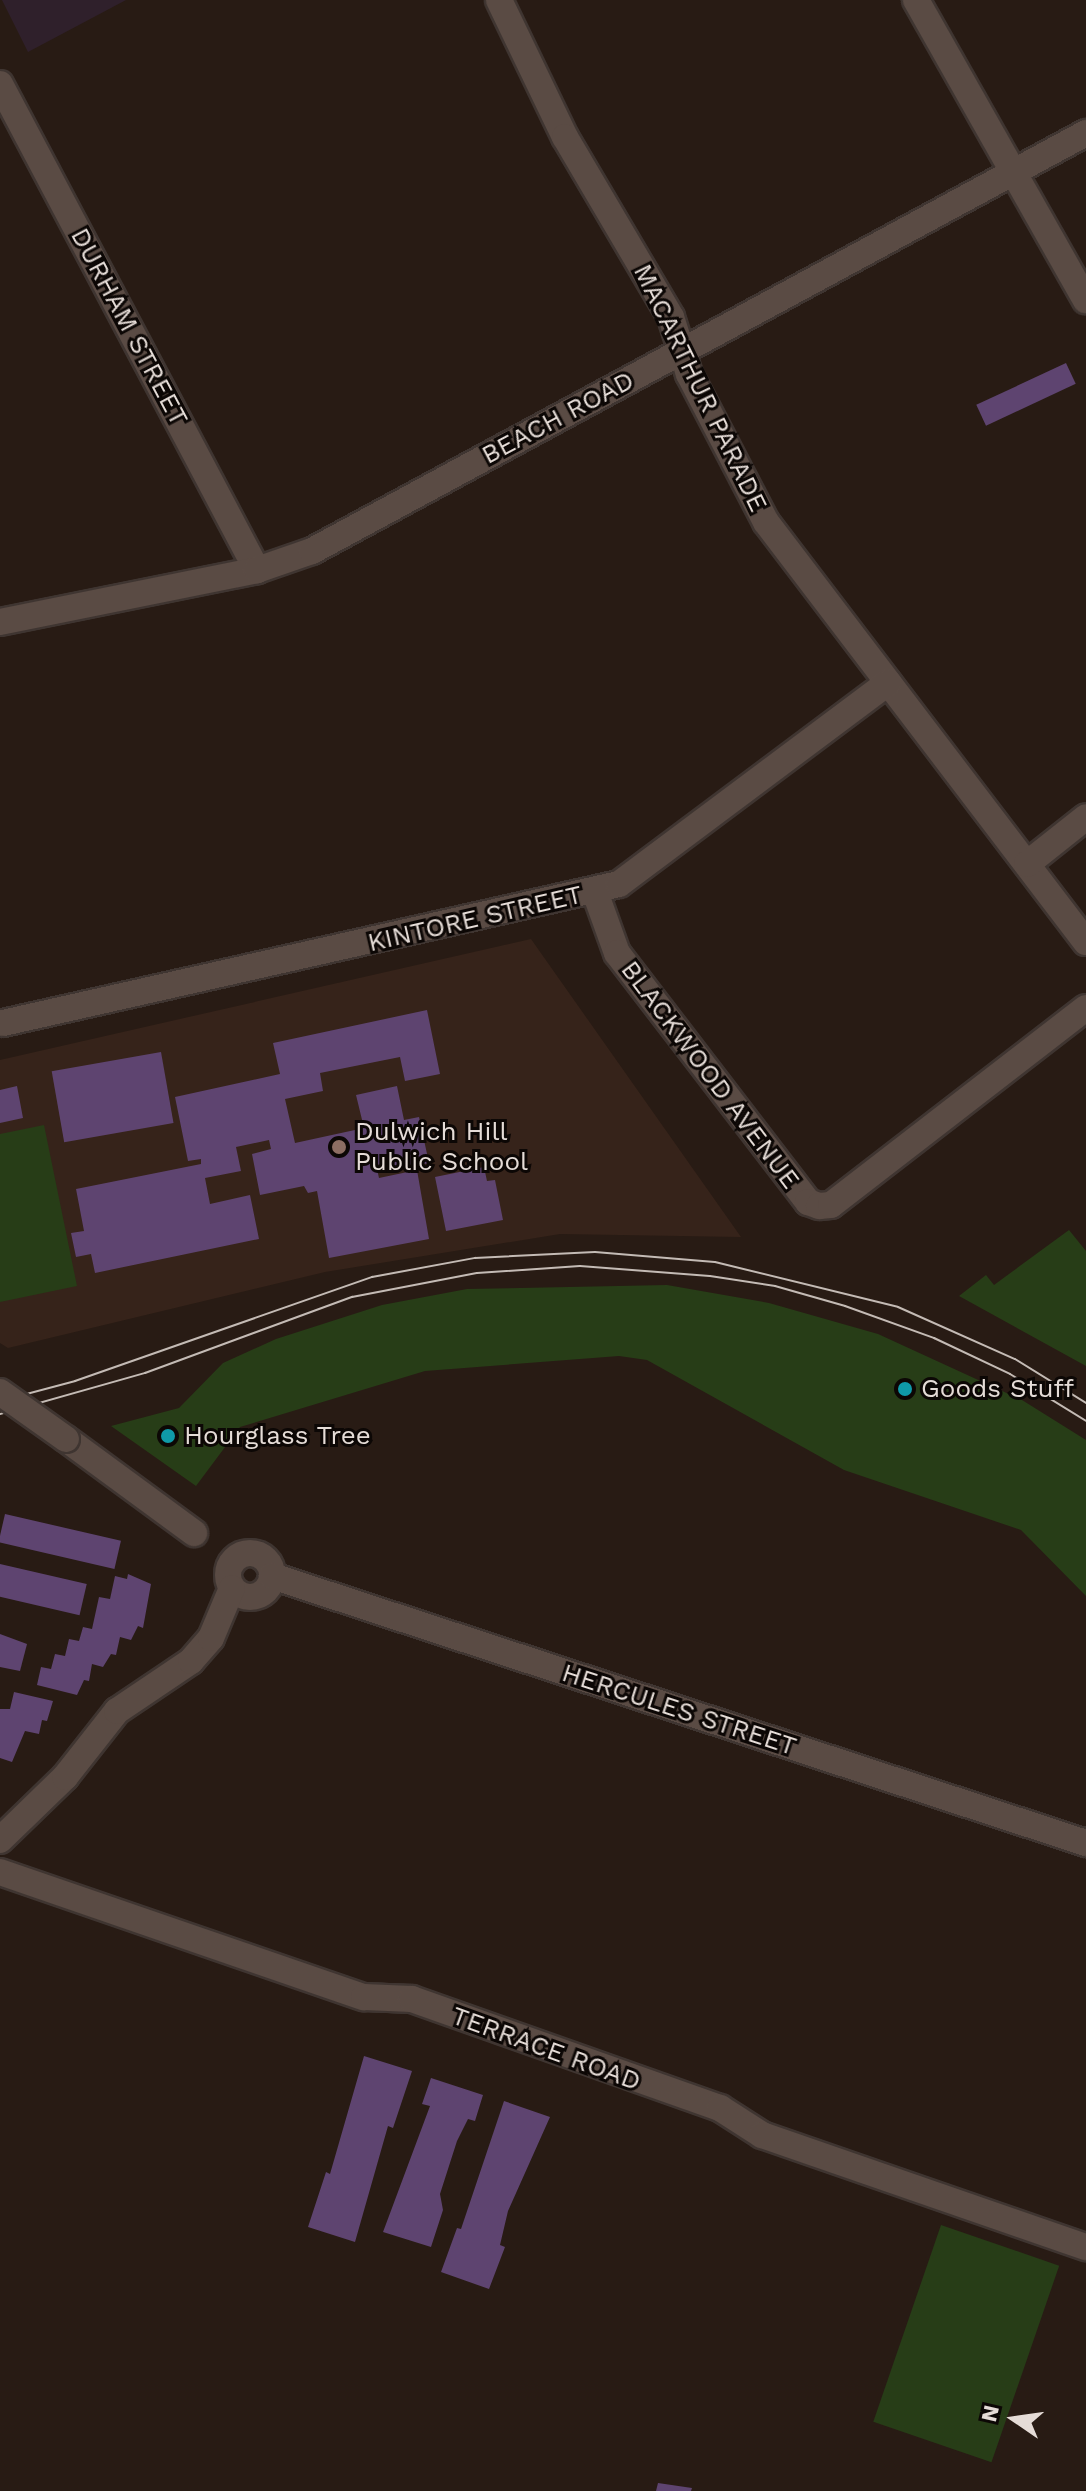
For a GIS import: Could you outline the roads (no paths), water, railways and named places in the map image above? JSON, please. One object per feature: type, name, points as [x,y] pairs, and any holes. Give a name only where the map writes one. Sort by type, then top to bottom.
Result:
[{"type":"street","name":"MACARTHUR PARADE","points":[[499,0],[565,137],[671,317],[689,374],[766,522],[1086,942]]},
{"type":"street","points":[[916,0],[1086,300]]},
{"type":"street","name":"DURHAM STREET","points":[[0,84],[257,570]]},
{"type":"street","name":"BEACH ROAD","points":[[0,622],[257,570],[312,551],[1086,133]]},
{"type":"street","name":"KINTORE STREET","points":[[3,1023],[595,892],[633,876],[888,683]]},
{"type":"street","points":[[1027,864],[1086,817]]},
{"type":"street","name":"BLACKWOOD AVENUE","points":[[595,892],[617,953],[808,1202],[831,1205],[1086,1008]]},
{"type":"street","points":[[0,1392],[194,1533]]},
{"type":"street","name":"HERCULES STREET","points":[[0,1840],[65,1777],[117,1711],[191,1661],[211,1638],[232,1588],[255,1596],[266,1589],[272,1576],[1086,1843]]},
{"type":"street","name":"TERRACE ROAD","points":[[0,1872],[364,1997],[412,1999],[720,2108],[762,2135],[1086,2247]]},
{"type":"tram line","points":[[0,1401],[75,1381],[372,1277],[475,1258],[595,1252],[715,1262],[898,1307],[1015,1359],[1086,1403]]},
{"type":"tram line","points":[[0,1414],[145,1373],[352,1297],[477,1273],[580,1266],[710,1276],[775,1286],[845,1306],[934,1338],[1010,1374],[1086,1421]]},
{"type":"place","name":"Dulwich Hill Public School","points":[[339,1147]]},
{"type":"place","name":"Goods Stuff","points":[[905,1389]]},
{"type":"place","name":"Hourglass Tree","points":[[168,1436]]}]
